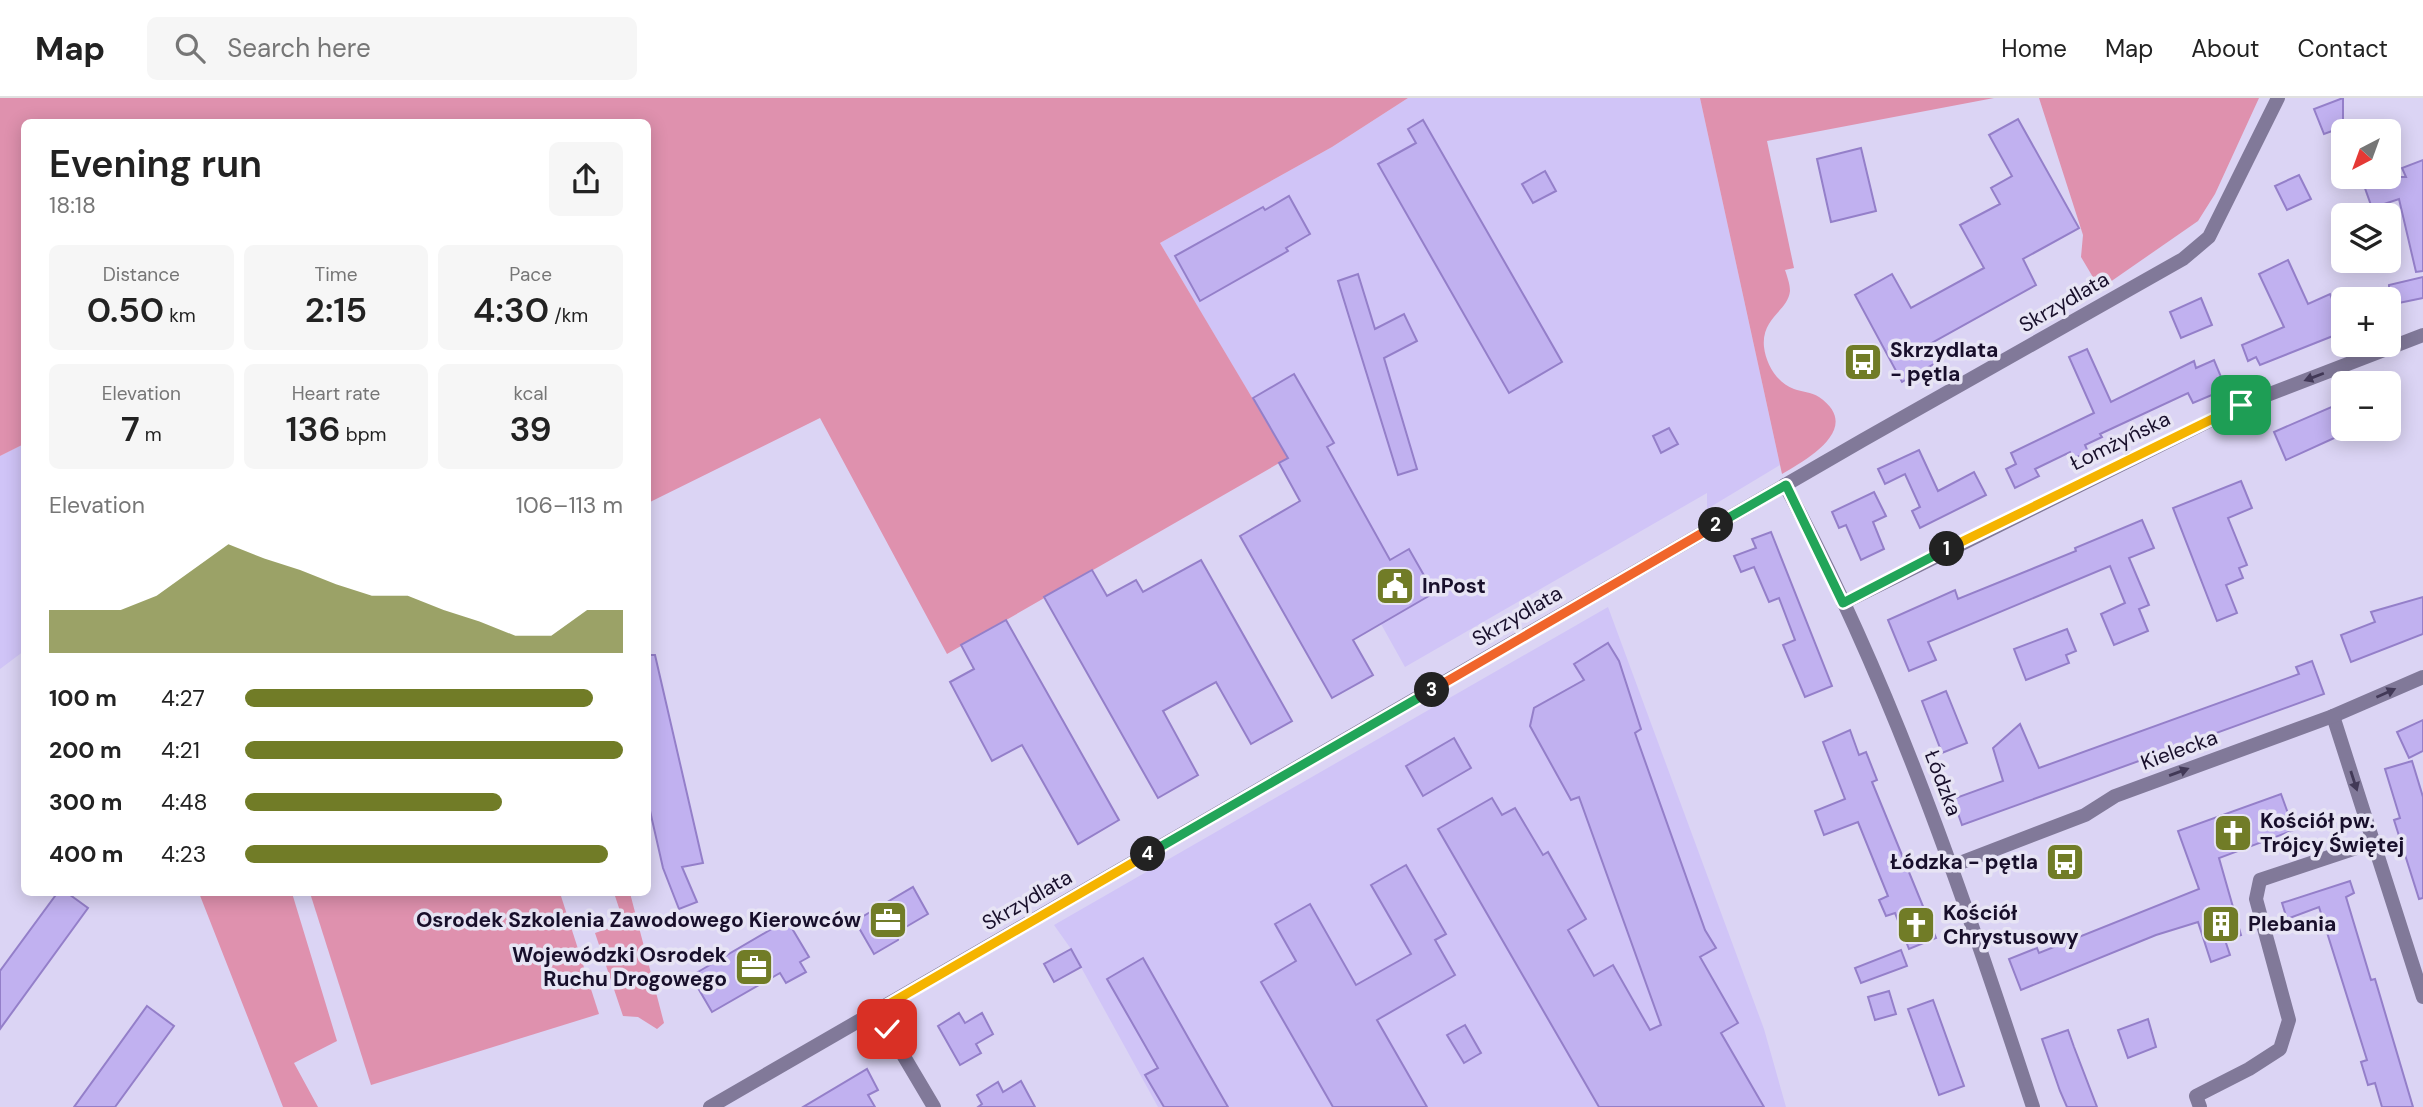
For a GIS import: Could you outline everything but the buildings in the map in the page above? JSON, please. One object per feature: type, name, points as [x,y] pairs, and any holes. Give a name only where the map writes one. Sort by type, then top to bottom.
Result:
[{"type":"street","name":"Skrzydlata","points":[[710,1107],[2197,249],[2210,237],[2278,98]]},
{"type":"street","name":"Łomżyńska","points":[[1843,603],[2241,405],[2423,335]]},
{"type":"street","name":"Łódzka","points":[[1786,485],[1843,603],[1920,781],[1952,866],[2033,1107]]},
{"type":"street","name":"Kielecka","points":[[1952,866],[2085,815],[2115,796],[2333,716],[2423,677]]},
{"type":"street","points":[[2333,716],[2423,996]]},
{"type":"street","points":[[2200,1107],[2196,1096],[2249,1069],[2280,1049],[2290,1020],[2256,899],[2260,880],[2374,842]]},
{"type":"street","points":[[877,1011],[934,1107]]},
{"type":"shaded area","points":[[0,98],[1408,98],[1332,147],[1160,243],[1288,458],[947,654],[820,418],[651,502],[651,119],[21,119],[21,446],[0,456]]},
{"type":"shaded area","points":[[1408,98],[1700,98],[1780,465],[1707,509],[1707,493],[1405,667],[1304,486],[1160,243],[1332,147]]},
{"type":"shaded area","points":[[1700,98],[1994,98],[1767,141],[1794,268],[1785,270],[1790,291],[1785,304],[1767,329],[1764,337],[1765,353],[1773,372],[1782,382],[1819,397],[1831,409],[1836,420],[1833,431],[1816,452],[1782,474]]},
{"type":"shaded area","points":[[2039,98],[2259,98],[2215,194],[2198,221],[2100,289],[2081,257],[2083,235]]},
{"type":"shaded area","points":[[21,446],[21,653],[0,669],[0,456]]},
{"type":"shaded area","points":[[1608,607],[1764,1029],[1786,1107],[1158,1107],[1071,949],[1054,925]]},
{"type":"shaded area","points":[[200,896],[293,896],[337,1041],[294,1063],[318,1107],[283,1107]]},
{"type":"shaded area","points":[[311,896],[561,896],[599,1014],[371,1085]]},
{"type":"shaded area","points":[[615,896],[631,896],[664,1023],[657,1029],[638,1017],[623,1016],[595,933],[624,923]]},
{"type":"place","name":"Skrzydlata - pętla","points":[[1863,362]]},
{"type":"place","name":"InPost","points":[[1395,586]]},
{"type":"place","name":"Kościół pw. Trójcy Świętej","points":[[2233,833]]},
{"type":"place","name":"Łódzka - pętla","points":[[2065,862]]},
{"type":"place","name":"Osrodek Szkolenia Zawodowego Kierowców","points":[[888,920]]},
{"type":"place","name":"Plebania","points":[[2221,924]]},
{"type":"place","name":"Kościół Chrystusowy","points":[[1916,925]]},
{"type":"place","name":"Wojewódzki Osrodek Ruchu Drogowego","points":[[754,967]]},
{"type":"route","points":[[887,1029],[877,1011],[1786,485],[1843,603],[2241,405]]}]
